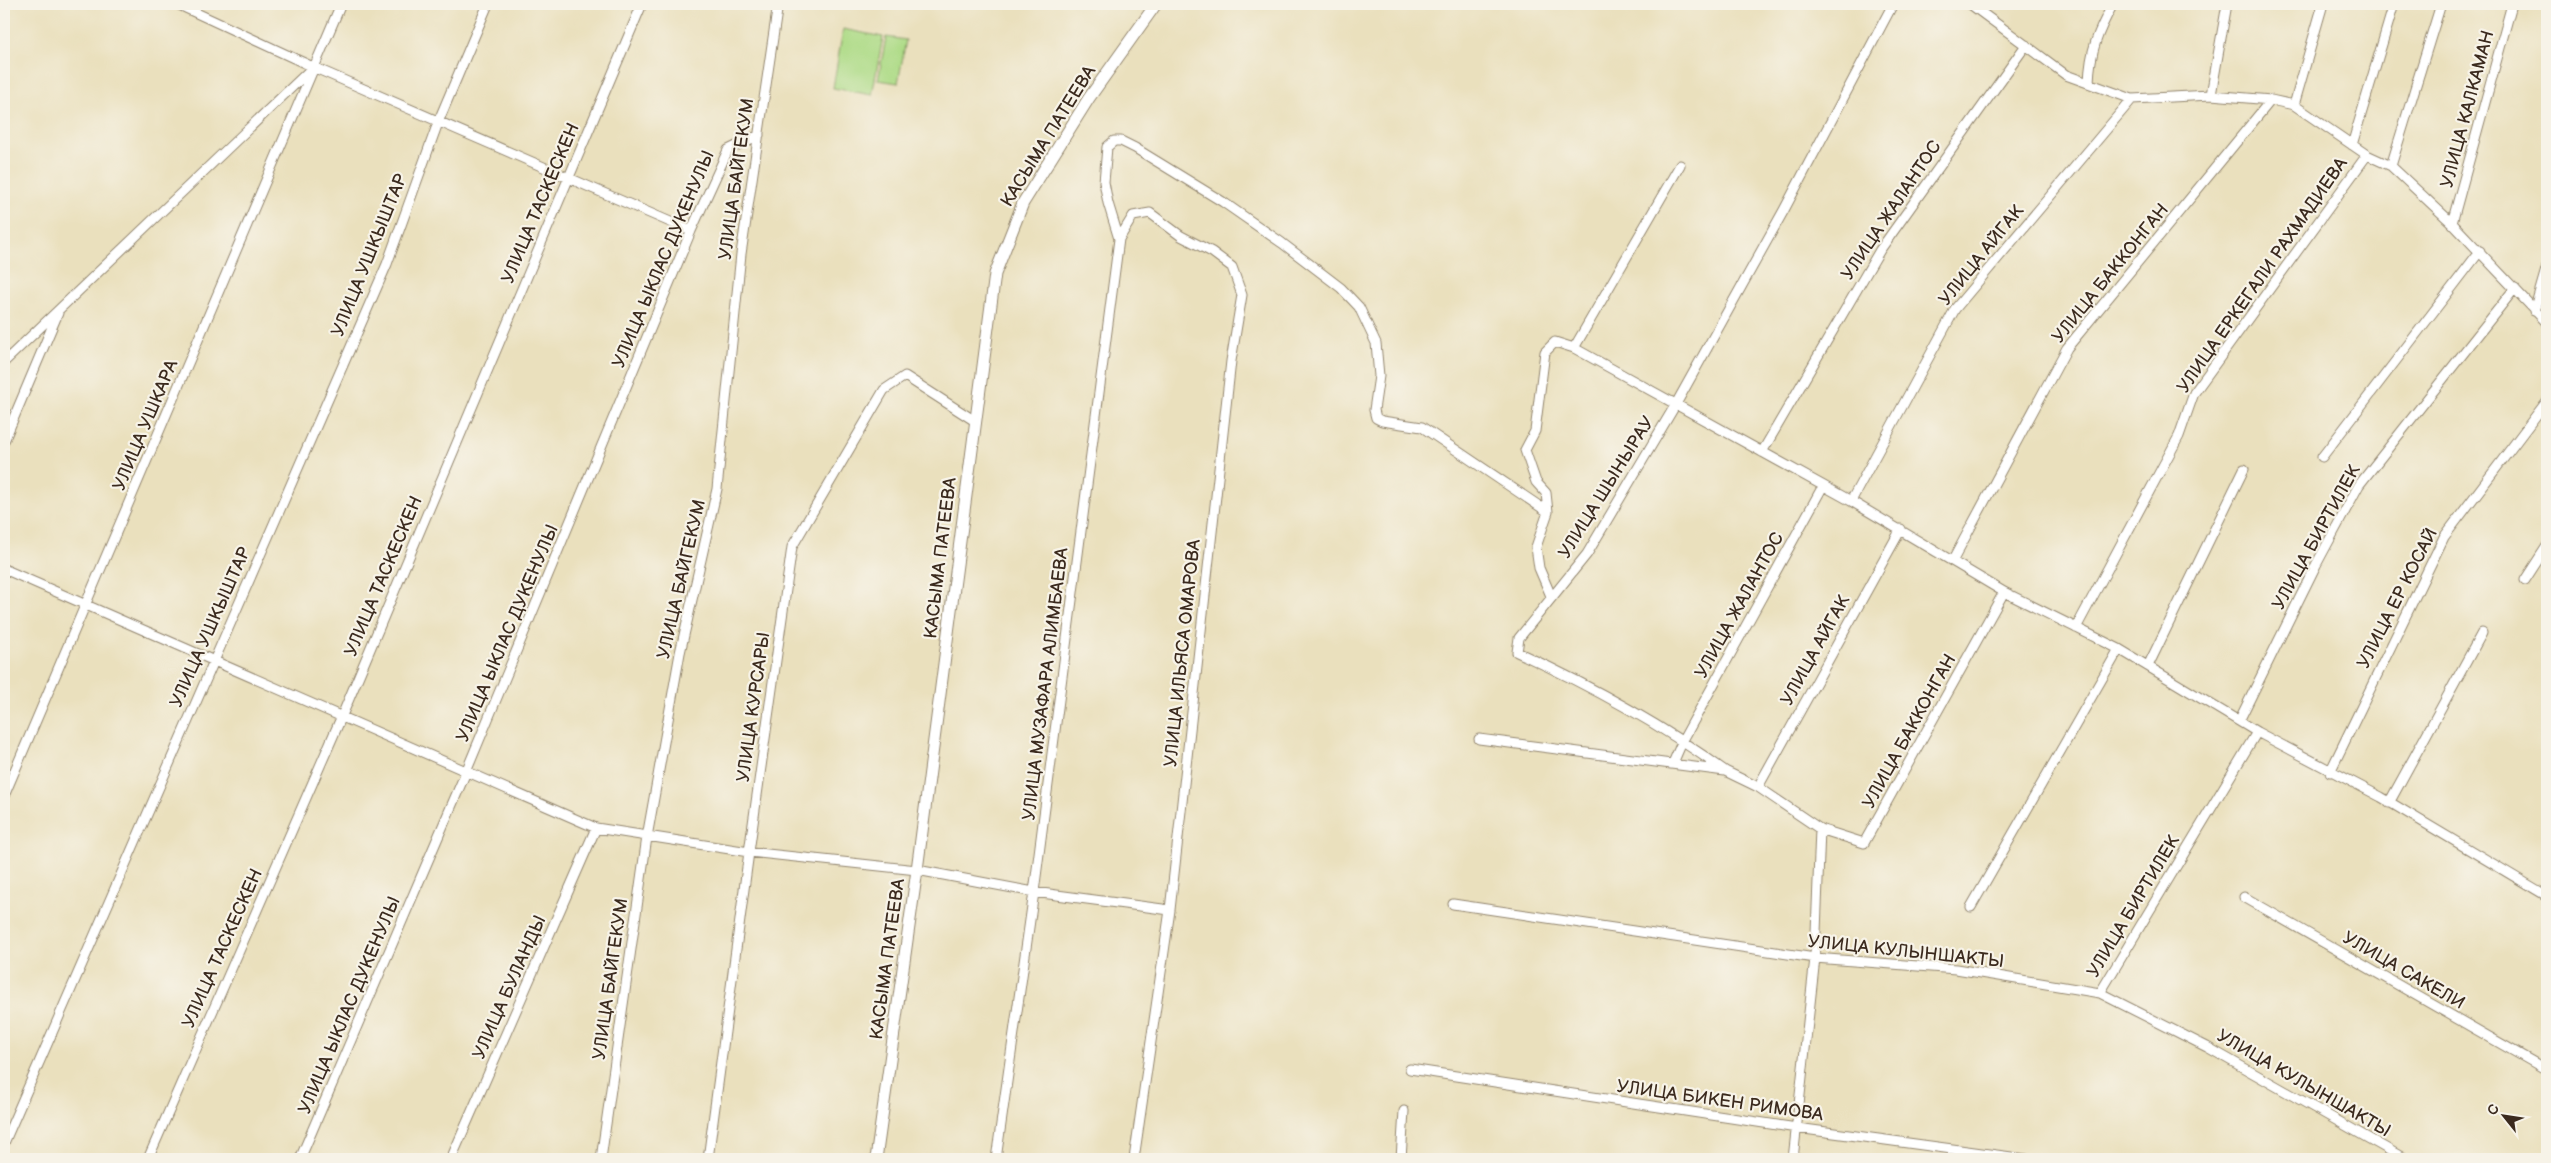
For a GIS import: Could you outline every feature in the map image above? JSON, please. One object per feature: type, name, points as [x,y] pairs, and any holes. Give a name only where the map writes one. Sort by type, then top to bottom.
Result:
[{"type":"main road","name":"КАСЫМА ПАТЕЕВА","points":[[876,1159],[917,870],[975,421],[996,274],[1023,203],[1089,98],[1156,4]]},
{"type":"street","points":[[177,4],[187,6],[314,67],[692,231]]},
{"type":"street","name":"УЛИЦА УШКАРА","points":[[4,796],[251,220],[341,4]]},
{"type":"street","name":"УЛИЦА УШКЫШТАР","points":[[4,1144],[212,661],[387,264],[439,120],[488,4]]},
{"type":"street","name":"УЛИЦА ТАСКЕСКЕН","points":[[148,1159],[340,718],[642,4]]},
{"type":"street","name":"УЛИЦА БАЙГЕКУМ","points":[[601,1159],[647,837],[680,653],[717,490],[741,254],[778,4]]},
{"type":"street","points":[[1676,404],[1784,210],[1892,4]]},
{"type":"street","points":[[1970,4],[2066,75],[2132,99],[2211,95],[2271,100],[2294,105],[2352,145],[2391,166],[2480,251],[2547,324]]},
{"type":"street","points":[[2089,83],[2090,59],[2100,29],[2113,4]]},
{"type":"street","points":[[2211,95],[2227,4]]},
{"type":"street","points":[[2294,105],[2323,4]]},
{"type":"street","name":"УЛИЦА ЕРКЕГАЛИ РАХМАДИЕВА","points":[[2352,145],[2394,4]]},
{"type":"street","points":[[2391,166],[2441,4]]},
{"type":"street","name":"УЛИЦА КАЛКАМАН","points":[[2452,223],[2512,4]]},
{"type":"street","name":"УЛИЦА ЖАЛАНТОС","points":[[1762,452],[1880,250],[2026,45]]},
{"type":"street","points":[[4,362],[314,67]]},
{"type":"street","name":"УЛИЦА АЙГАК","points":[[1851,500],[1956,309],[2132,99]]},
{"type":"street","name":"УЛИЦА БАККОНГАН","points":[[1953,560],[2067,348],[2271,100]]},
{"type":"street","name":"УЛИЦА ЫКЛАС ДУКЕНУЛЫ","points":[[300,1159],[466,772],[692,231],[728,150],[759,134]]},
{"type":"street","points":[[1119,239],[1104,182],[1107,147],[1114,141],[1121,141],[1134,148],[1223,202],[1282,243],[1341,288],[1359,307],[1376,343],[1379,376],[1374,410],[1376,418],[1382,421],[1422,427],[1548,512]]},
{"type":"street","name":"УЛИЦА ЕРКЕГАЛИ РАХМАДИЕВА","points":[[2076,628],[2179,436],[2194,393],[2367,154]]},
{"type":"street","points":[[1574,348],[1680,165]]},
{"type":"street","name":"УЛИЦА ИЛЬЯСА ОМАРОВА","points":[[1134,216],[1150,213],[1181,236],[1212,252],[1232,267],[1242,295],[1231,360],[1170,910],[1134,1159]]},
{"type":"street","name":"УЛИЦА МУЗАФАРА АЛИМБАЕВА","points":[[996,1159],[1034,892],[1119,239],[1134,216]]},
{"type":"street","points":[[2322,457],[2480,251]]},
{"type":"street","points":[[2534,311],[2547,266]]},
{"type":"street","name":"УЛИЦА БИРТИЛЕК","points":[[2239,721],[2316,565],[2360,485],[2515,288]]},
{"type":"street","points":[[4,441],[60,308]]},
{"type":"street","points":[[1551,596],[1539,568],[1536,547],[1548,512],[1546,493],[1536,482],[1526,450],[1535,431],[1545,352],[1555,342],[1574,348],[1851,500],[2004,592],[2119,649],[2257,732],[2390,803],[2547,896]]},
{"type":"street","name":"УЛИЦА КУРСАРЫ","points":[[708,1159],[748,852],[792,547],[884,390],[905,376],[975,421]]},
{"type":"street","name":"УЛИЦА ЕР КОСАЙ","points":[[2330,772],[2444,537],[2547,401]]},
{"type":"street","name":"УЛИЦА ШЫНЫРАУ","points":[[1676,404],[1587,554],[1551,596],[1519,638],[1517,652],[1551,668],[1683,740]]},
{"type":"street","points":[[2148,666],[2244,468]]},
{"type":"street","name":"УЛИЦА ЖАЛАНТОС","points":[[1673,763],[1683,740],[1823,486]]},
{"type":"street","name":"УЛИЦА АЙГАК","points":[[1758,787],[1901,529]]},
{"type":"street","points":[[2525,580],[2547,546]]},
{"type":"street","points":[[4,569],[340,718],[596,828],[748,852],[917,870],[1034,892],[1170,910]]},
{"type":"street","name":"УЛИЦА БАККОНГАН","points":[[1820,829],[1864,844],[2004,592]]},
{"type":"street","points":[[2390,803],[2482,633]]},
{"type":"street","points":[[1971,907],[2119,649]]},
{"type":"street","name":"УЛИЦА БИРТИЛЕК","points":[[2100,993],[2257,732]]},
{"type":"street","points":[[1479,739],[1725,771]]},
{"type":"street","points":[[1683,740],[1725,771],[1758,787],[1820,829],[1815,958],[1793,1159]]},
{"type":"street","name":"УЛИЦА БУЛАНДЫ","points":[[451,1159],[596,828]]},
{"type":"street","name":"УЛИЦА САКЕЛИ","points":[[2244,897],[2547,1070]]},
{"type":"street","name":"УЛИЦА КУЛЫНШАКТЫ","points":[[1453,904],[1815,958],[1956,969],[2100,993],[2207,1047],[2405,1159]]},
{"type":"street","name":"УЛИЦА БИКЕН РИМОВА","points":[[1410,1069],[1797,1128],[2026,1159]]},
{"type":"street","points":[[1400,1159],[1404,1111]]},
{"type":"green space","points":[[843,29],[883,37],[872,95],[833,88]]},
{"type":"green space","points":[[886,37],[906,40],[898,83],[878,80]]}]
